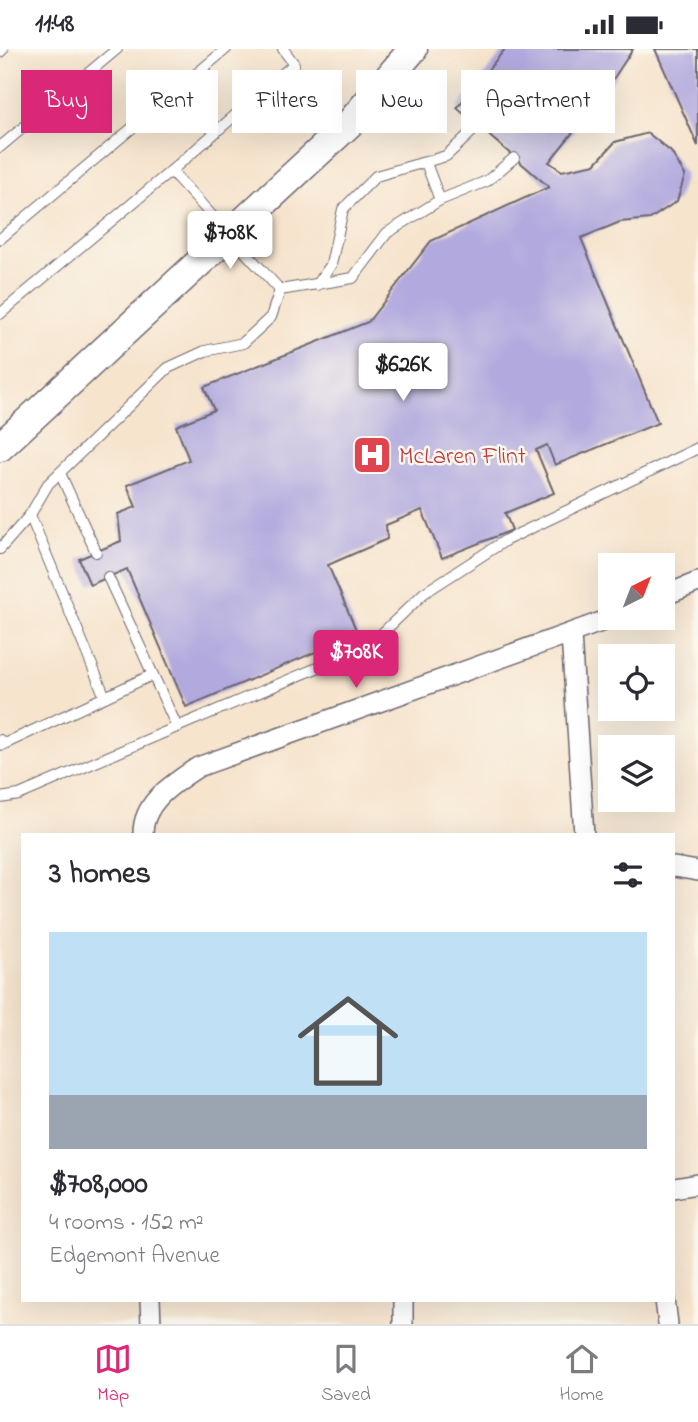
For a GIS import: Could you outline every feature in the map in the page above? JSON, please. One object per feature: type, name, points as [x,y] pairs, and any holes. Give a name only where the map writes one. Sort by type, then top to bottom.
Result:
[{"type":"main road","points":[[3,441],[230,237],[350,123],[413,49]]},
{"type":"street","points":[[676,591],[698,582]]},
{"type":"street","points":[[143,827],[165,790],[198,767],[598,624]]},
{"type":"street","points":[[571,635],[584,833]]},
{"type":"street","points":[[675,867],[698,871]]},
{"type":"street","points":[[675,1188],[698,1184]]},
{"type":"street","points":[[150,1302],[150,1324]]},
{"type":"street","points":[[403,1302],[403,1324]]},
{"type":"street","points":[[664,1302],[668,1324]]},
{"type":"lane","points":[[0,147],[117,49]]},
{"type":"lane","points":[[0,239],[226,49]]},
{"type":"lane","points":[[0,314],[171,171],[293,64],[283,49]]},
{"type":"lane","points":[[317,285],[331,265],[343,209],[376,176],[446,156],[471,133]]},
{"type":"lane","points":[[280,290],[353,278],[387,233],[440,200],[488,181],[514,157]]},
{"type":"lane","points":[[426,163],[440,200]]},
{"type":"lane","points":[[171,171],[280,290]]},
{"type":"lane","points":[[0,548],[30,515],[48,484],[168,368],[205,351],[243,342],[271,317],[280,290]]},
{"type":"lane","points":[[0,798],[19,795],[369,646],[424,593],[506,540],[698,448]]},
{"type":"lane","points":[[60,473],[96,552]]},
{"type":"lane","points":[[30,515],[105,697]]},
{"type":"lane","points":[[108,577],[177,727]]},
{"type":"lane","points":[[0,740],[2,745],[152,675]]},
{"type":"building","points":[[505,49],[633,49],[615,76],[615,70],[488,70]]},
{"type":"building","points":[[655,49],[698,49],[698,146]]},
{"type":"building","points":[[486,133],[572,133],[549,162],[562,171],[595,164],[615,142],[648,133],[671,152],[685,175],[677,201],[650,219],[620,222],[581,238],[658,423],[555,465],[547,445],[536,450],[554,493],[505,513],[512,530],[442,558],[422,510],[386,525],[387,539],[328,565],[358,634],[186,707],[127,569],[90,585],[79,559],[121,541],[118,514],[136,507],[127,485],[189,460],[176,426],[214,410],[204,387],[368,322],[431,241],[549,187]]},
{"type":"place","name":"McLaren Flint","points":[[372,455]]}]
